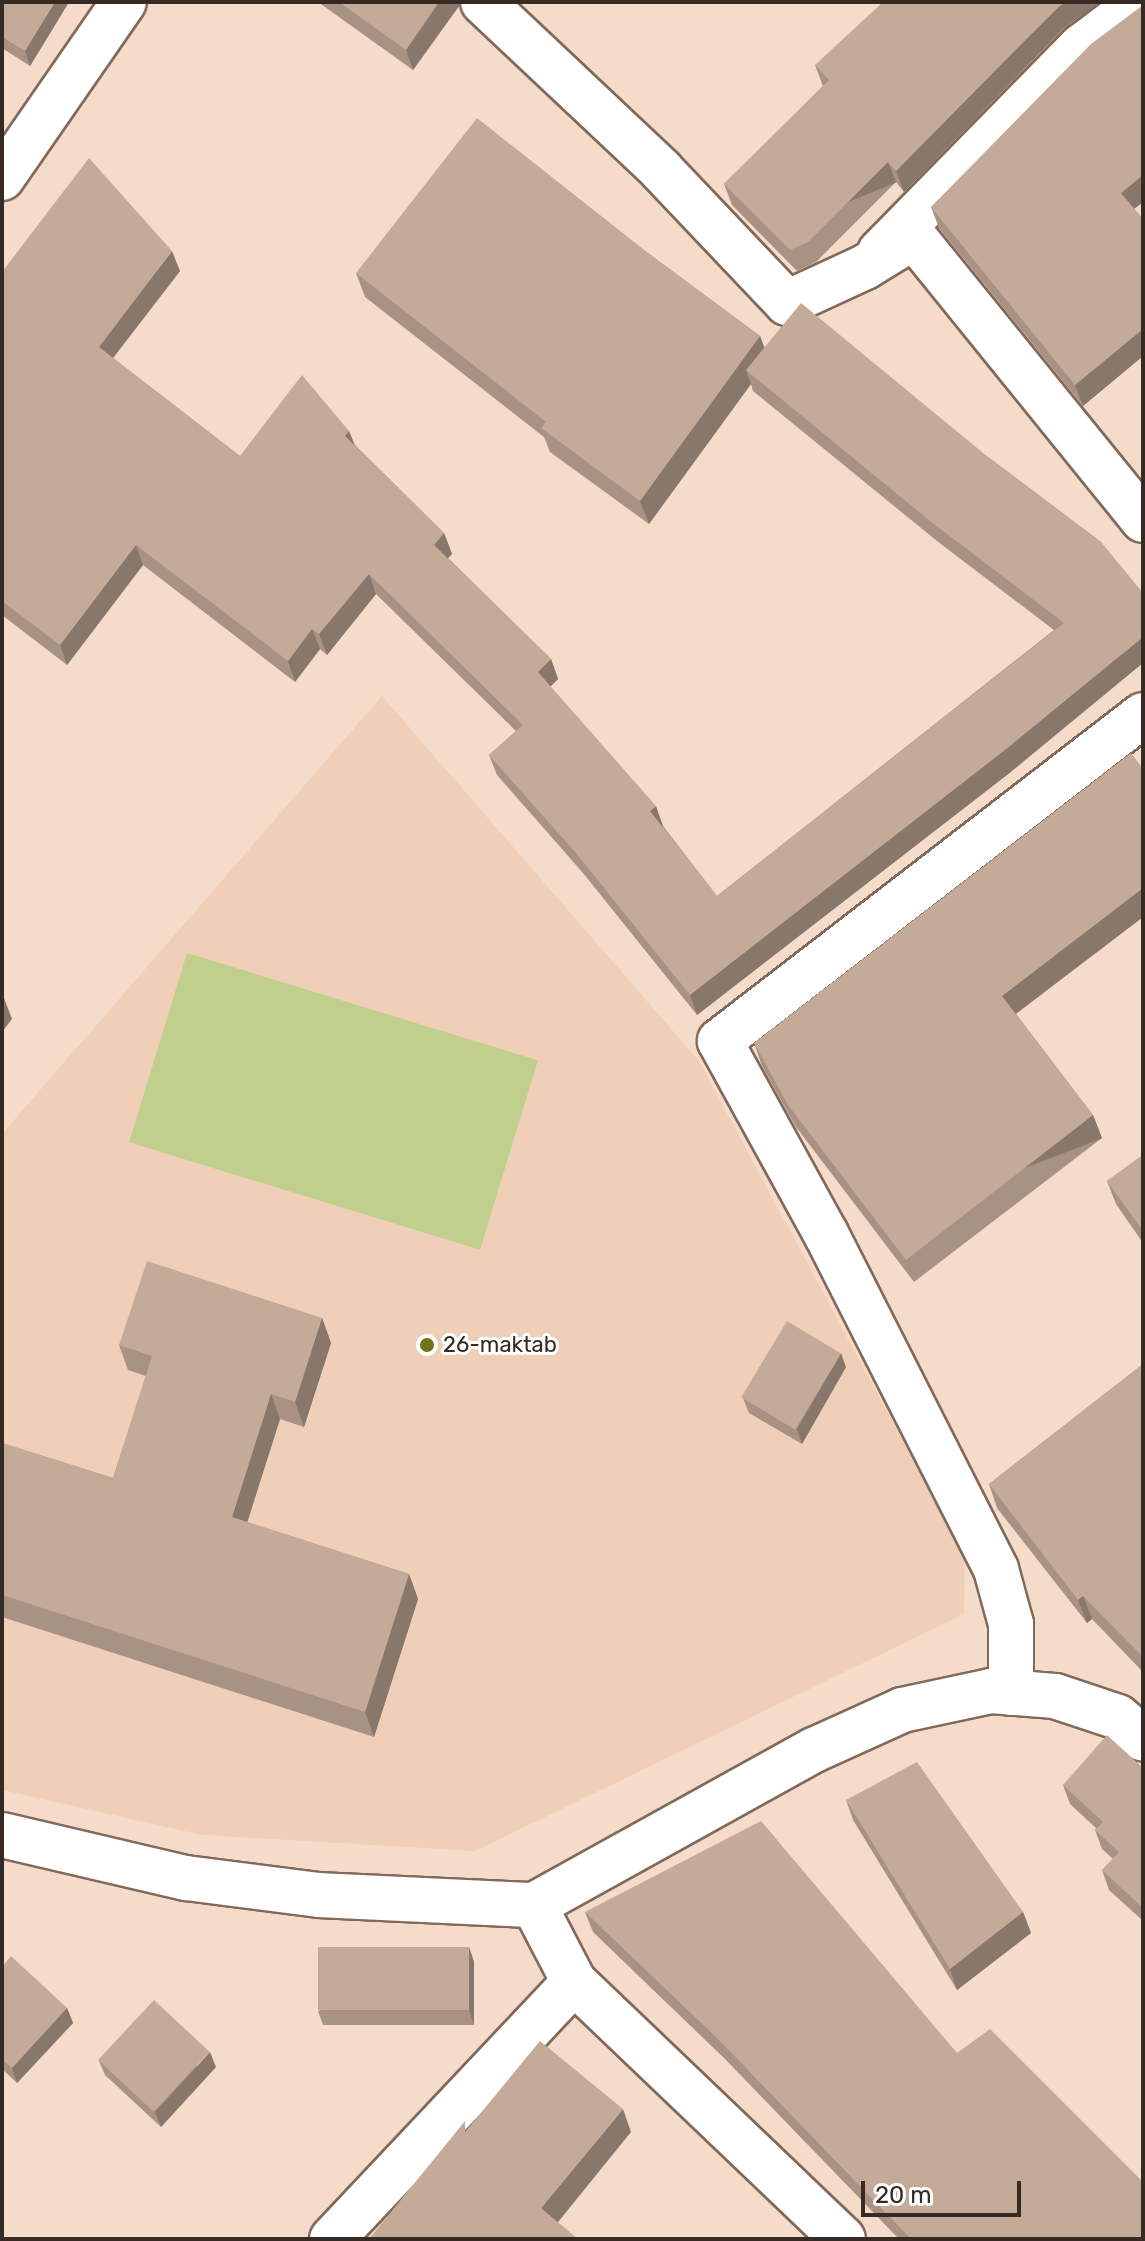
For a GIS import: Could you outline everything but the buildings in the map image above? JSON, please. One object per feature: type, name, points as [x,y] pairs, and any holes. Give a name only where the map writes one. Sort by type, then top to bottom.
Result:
[{"type":"street","points":[[2,178],[124,2]]},
{"type":"street","points":[[483,2],[661,170],[787,303],[865,267],[914,237],[1143,520]]},
{"type":"street","points":[[865,267],[1082,46],[1140,2]]},
{"type":"street","points":[[1011,1693],[1011,1624],[996,1569],[826,1234],[720,1041],[1143,715]]},
{"type":"street","points":[[2,1835],[186,1878],[319,1895],[534,1905],[814,1750],[902,1710],[991,1691],[1055,1696],[1118,1717],[1143,1739]]},
{"type":"street","points":[[534,1905],[574,1982],[843,2239]]},
{"type":"street","points":[[332,2239],[574,1982]]},
{"type":"shaded area","name":"26-maktab","points":[[382,696],[699,1061],[965,1557],[964,1614],[475,1851],[202,1835],[2,1790],[2,1134]]},
{"type":"green space","points":[[187,953],[538,1060],[480,1250],[129,1142]]},
{"type":"place","name":"26-maktab","points":[[427,1345]]}]
